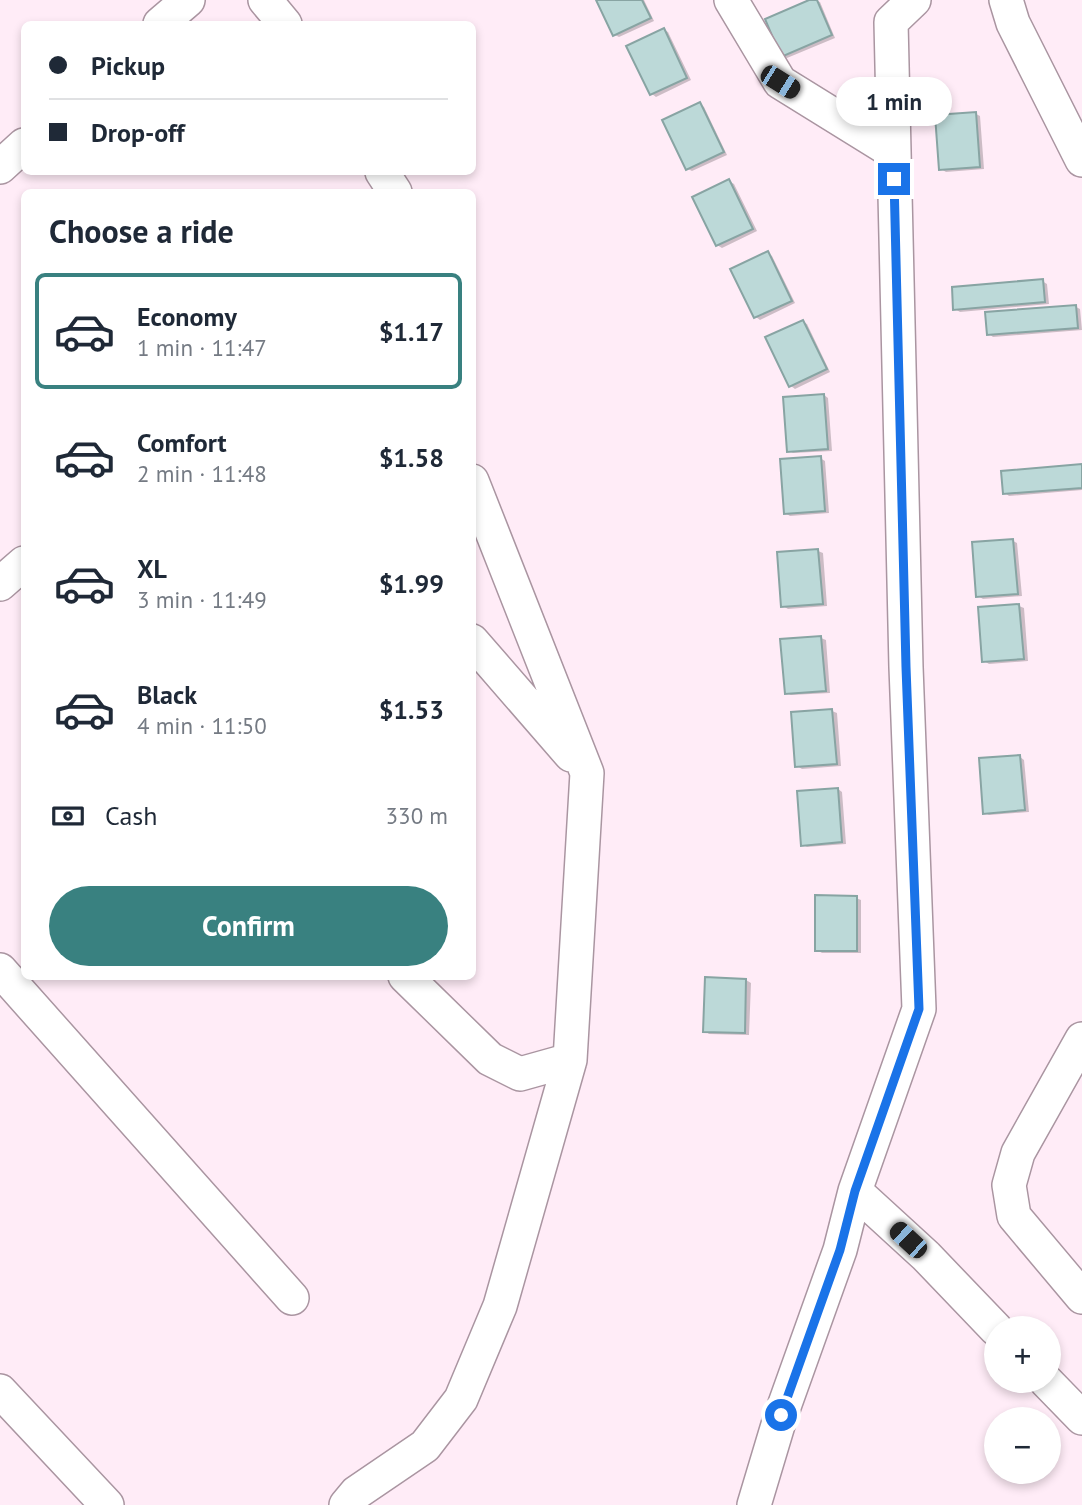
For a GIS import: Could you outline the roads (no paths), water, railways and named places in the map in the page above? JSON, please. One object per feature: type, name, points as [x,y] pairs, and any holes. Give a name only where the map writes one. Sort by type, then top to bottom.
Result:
[{"type":"street","points":[[164,21],[188,0]]},
{"type":"street","points":[[265,0],[282,21]]},
{"type":"street","points":[[731,0],[780,82],[893,152]]},
{"type":"street","points":[[754,1505],[781,1415],[840,1250],[855,1191],[919,1009],[906,667],[891,22],[914,0]]},
{"type":"street","points":[[1006,0],[1013,23],[1082,160]]},
{"type":"street","points":[[0,167],[21,148]]},
{"type":"street","points":[[346,1505],[356,1493],[425,1446],[461,1399],[500,1306],[570,1060],[587,772],[476,491]]},
{"type":"street","points":[[0,584],[21,566]]},
{"type":"street","points":[[476,646],[587,772]]},
{"type":"street","points":[[0,970],[292,1298]]},
{"type":"street","points":[[409,980],[489,1059],[520,1074],[570,1060]]},
{"type":"street","points":[[1082,1039],[1018,1153],[1009,1185],[1014,1216],[1082,1297]]},
{"type":"street","points":[[855,1191],[926,1256],[984,1316]]},
{"type":"street","points":[[0,1391],[107,1505]]},
{"type":"street","points":[[1058,1393],[1082,1418]]}]
